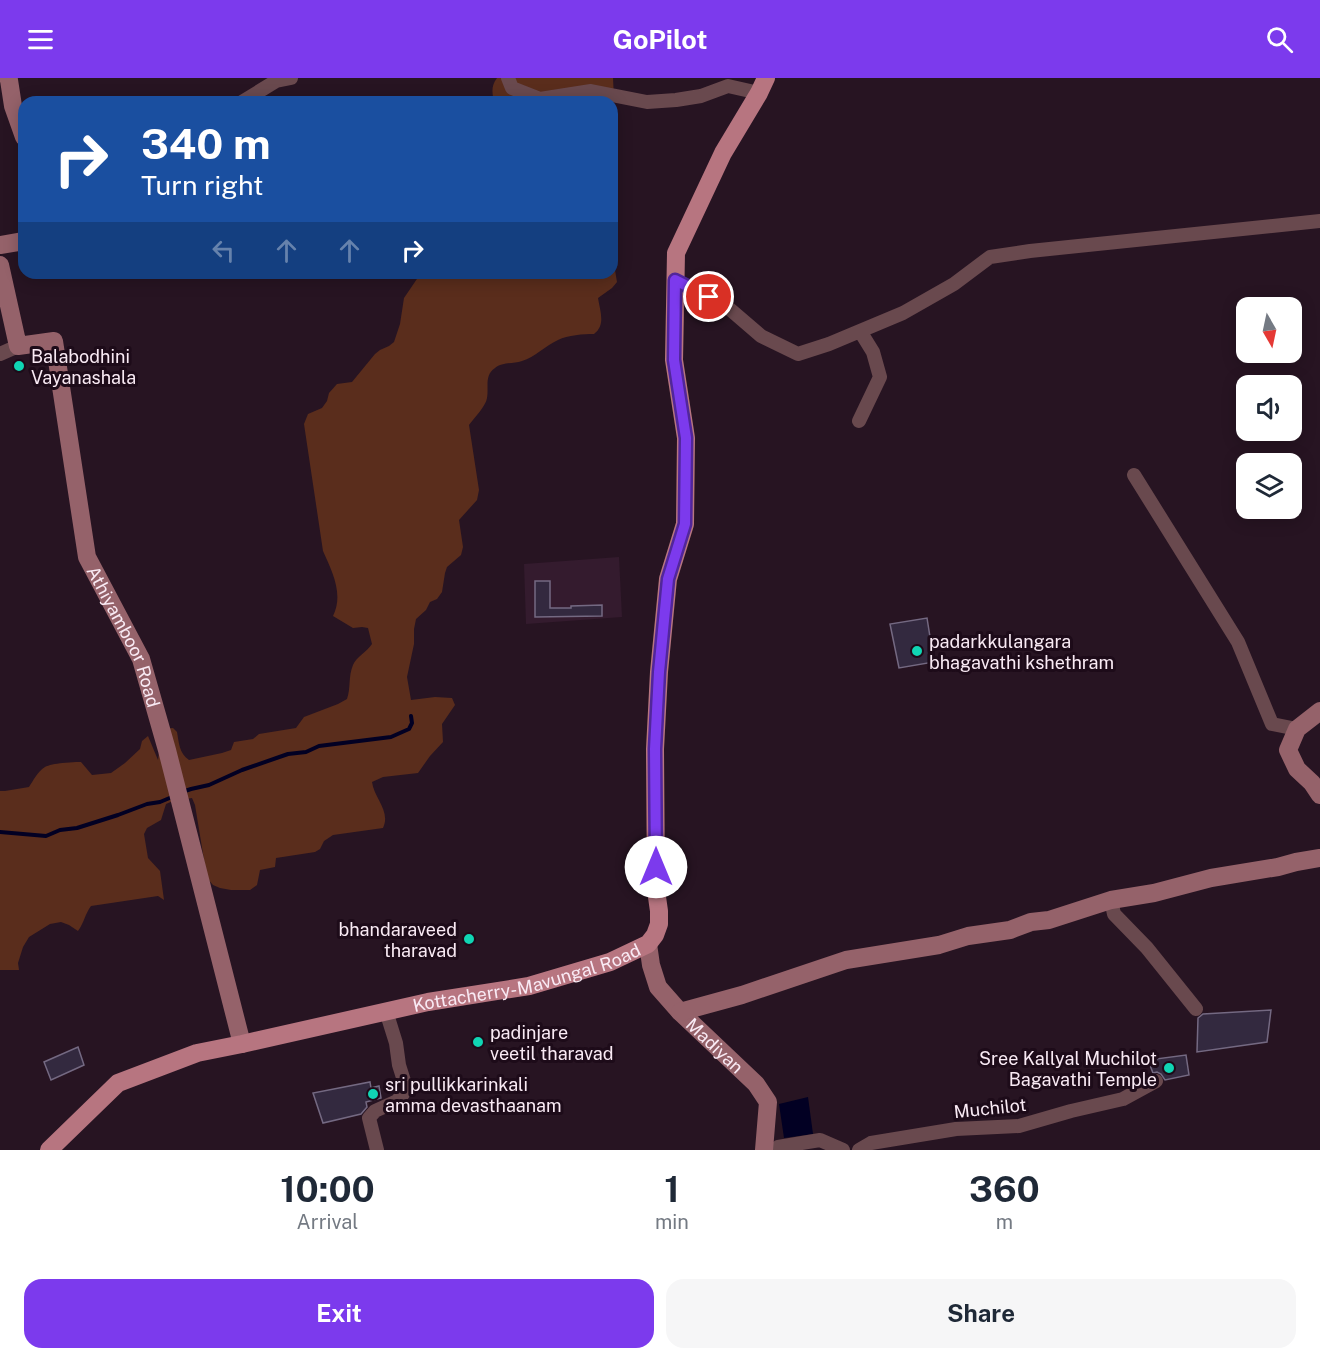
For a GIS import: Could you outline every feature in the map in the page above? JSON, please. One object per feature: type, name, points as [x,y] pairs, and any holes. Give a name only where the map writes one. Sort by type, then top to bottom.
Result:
[{"type":"main road","name":"Kottacherry-Mavungal Road","points":[[49,1150],[118,1083],[197,1053],[428,1002],[529,986],[610,962],[648,944],[656,935],[659,924],[656,890],[655,749],[659,672],[668,579],[685,524],[686,438],[674,360],[676,253],[723,153],[762,85]]},
{"type":"street","points":[[8,78],[13,106],[18,119]]},
{"type":"street","points":[[252,96],[276,81],[289,78]]},
{"type":"street","points":[[508,78],[512,88],[532,96]]},
{"type":"street","points":[[618,96],[647,102],[676,100],[701,96],[728,86],[762,85]]},
{"type":"street","points":[[559,96],[591,91],[616,96]]},
{"type":"street","points":[[675,280],[725,305],[761,336],[798,354],[830,344],[903,313],[954,284],[990,257],[1320,221]]},
{"type":"street","points":[[0,245],[18,243]]},
{"type":"street","points":[[0,265],[18,346],[0,354]]},
{"type":"street","points":[[859,421],[880,377],[873,352],[860,332]]},
{"type":"street","name":"Athiyamboor Road","points":[[18,346],[54,341],[87,557],[141,659],[242,1044]]},
{"type":"street","points":[[1134,475],[1238,642],[1272,724],[1297,729]]},
{"type":"street","points":[[1320,711],[1297,729],[1288,750],[1298,769],[1320,795]]},
{"type":"street","points":[[680,1012],[742,995],[846,960],[939,945],[968,936],[1010,930],[1111,900],[1154,893],[1211,878],[1320,858]]},
{"type":"street","points":[[1111,900],[1114,914],[1147,948],[1196,1009]]},
{"type":"street","name":"Madiyan","points":[[648,944],[658,987],[680,1012],[756,1084],[768,1102],[764,1150]]},
{"type":"street","points":[[377,1150],[369,1118],[375,1111],[397,1101],[403,1094],[405,1084],[386,1011]]},
{"type":"street","name":"Muchilot","points":[[859,1150],[872,1143],[956,1130],[1019,1126],[1123,1099],[1156,1081]]},
{"type":"street","points":[[774,1150],[820,1140],[843,1150]]},
{"type":"shaded area","points":[[497,78],[613,78],[614,96],[493,96]]},
{"type":"shaded area","points":[[417,279],[616,279],[617,282],[598,298],[601,322],[594,334],[562,338],[527,359],[495,368],[489,374],[486,401],[469,425],[479,490],[477,500],[459,520],[463,547],[461,555],[447,567],[442,592],[416,619],[414,644],[407,677],[411,700],[435,697],[452,698],[455,705],[442,724],[443,742],[418,773],[383,777],[372,782],[384,810],[383,828],[333,835],[324,841],[320,849],[315,852],[276,858],[275,867],[260,870],[257,885],[250,890],[231,890],[213,885],[207,878],[192,798],[166,804],[161,820],[147,828],[144,834],[148,858],[160,871],[164,900],[158,896],[91,906],[78,931],[61,922],[50,924],[29,937],[18,963],[19,970],[0,970],[0,791],[29,787],[42,769],[57,764],[81,762],[92,775],[111,773],[140,749],[142,741],[148,736],[158,760],[162,729],[173,728],[177,732],[181,751],[189,760],[222,753],[231,750],[234,742],[253,739],[259,734],[296,728],[304,717],[347,699],[353,665],[372,644],[368,628],[353,628],[333,616],[337,599],[336,583],[323,551],[304,424],[308,414],[322,408],[329,393],[337,384],[352,382],[375,354],[394,342],[400,324],[404,298]]},
{"type":"shaded area","points":[[619,557],[622,617],[526,624],[524,564]]},
{"type":"water","points":[[808,1097],[813,1134],[784,1138],[779,1104]]},
{"type":"building","points":[[535,581],[550,581],[550,608],[602,605],[602,616],[535,617]]},
{"type":"building","points":[[927,618],[934,662],[899,668],[890,624]]},
{"type":"building","points":[[1271,1010],[1267,1042],[1197,1052],[1198,1018],[1203,1014]]},
{"type":"building","points":[[78,1047],[84,1065],[51,1080],[44,1062]]},
{"type":"building","name":"Sree Kallyal Muchilot Bagavathi Temple","points":[[1186,1055],[1189,1075],[1165,1080],[1161,1074],[1153,1073],[1148,1060]]},
{"type":"building","points":[[370,1082],[371,1088],[379,1086],[381,1098],[366,1102],[367,1107],[361,1114],[323,1123],[313,1093]]},
{"type":"waterway","points":[[182,792],[209,785],[242,770],[288,754],[306,752],[319,746],[391,737],[409,729],[412,723],[411,716]]},
{"type":"waterway","points":[[0,832],[46,836],[172,797]]},
{"type":"place","name":"Balabodhini Vayanashala","points":[[19,366]]},
{"type":"place","name":"padarkkulangara bhagavathi kshethram","points":[[917,651]]},
{"type":"place","name":"bhandaraveed tharavad","points":[[469,939]]},
{"type":"place","name":"padinjare veetil tharavad","points":[[478,1042]]},
{"type":"place","name":"Sree Kallyal Muchilot Bagavathi Temple","points":[[1169,1068]]},
{"type":"place","name":"sri pullikkarinkali amma devasthaanam","points":[[373,1094]]},
{"type":"route","points":[[656,867],[655,749],[659,672],[668,579],[685,524],[686,438],[674,360],[675,280],[709,297]]}]
